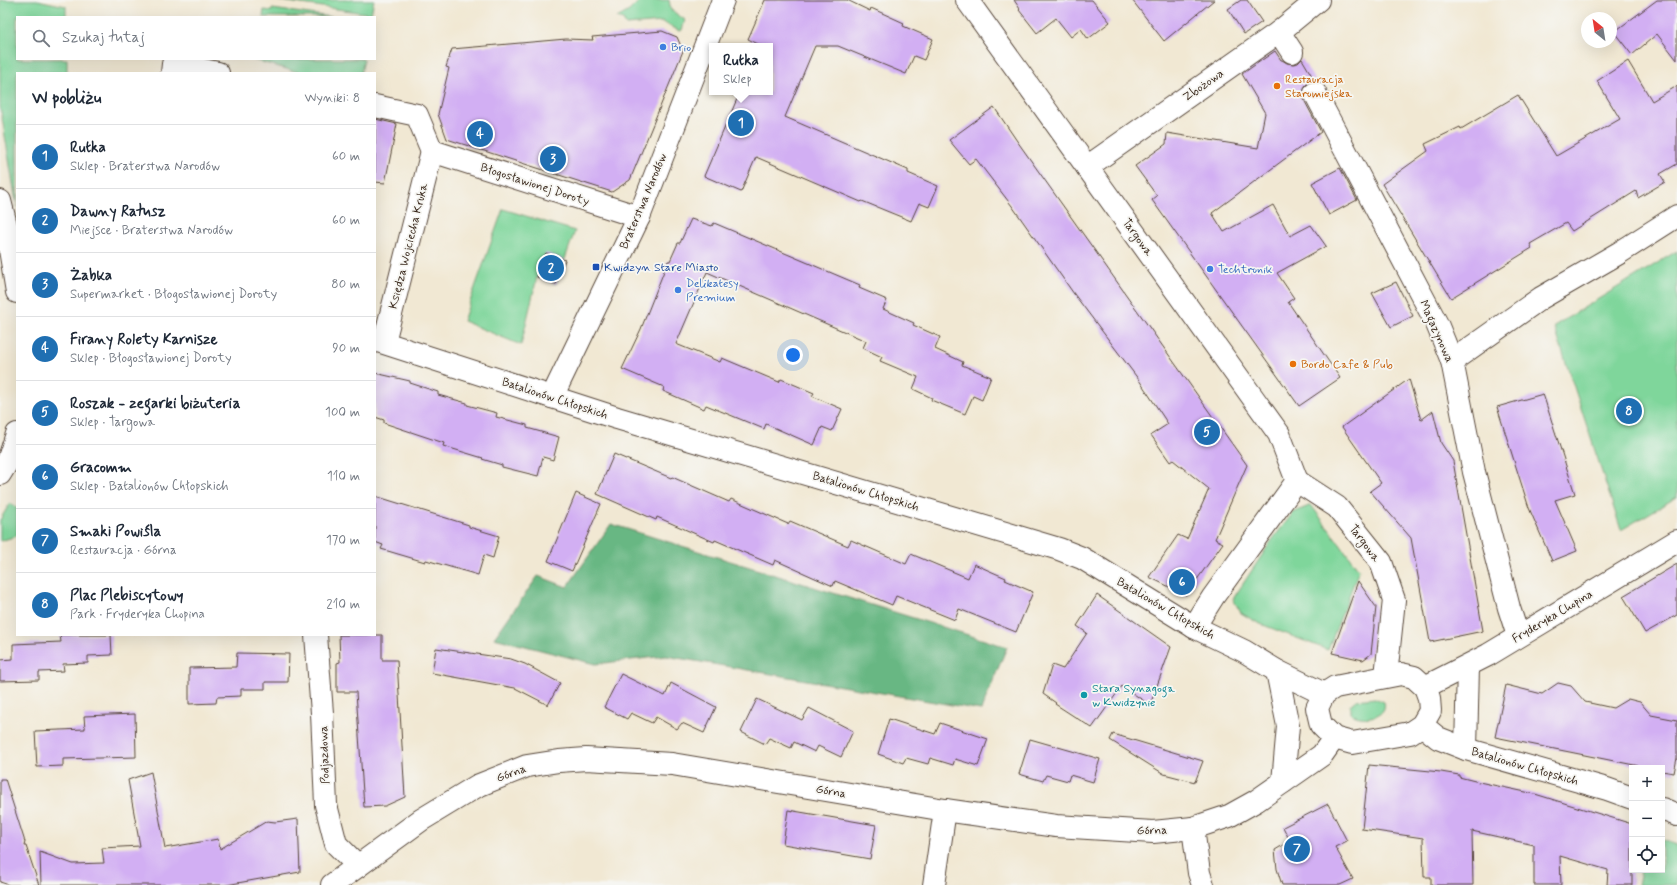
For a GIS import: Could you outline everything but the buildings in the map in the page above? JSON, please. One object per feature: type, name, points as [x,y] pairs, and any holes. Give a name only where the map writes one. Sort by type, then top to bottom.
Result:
[{"type":"street","name":"Braterstwa Narodów","points":[[552,397],[639,217],[723,0]]},
{"type":"street","name":"Targowa","points":[[967,0],[1279,434],[1297,481],[1337,507],[1381,562],[1394,600],[1386,676]]},
{"type":"street","name":"Zbożowa","points":[[1087,167],[1279,32],[1318,0]]},
{"type":"street","points":[[1279,32],[1292,52]]},
{"type":"street","points":[[172,72],[173,64],[213,72]]},
{"type":"street","name":"Magazynowa","points":[[1315,93],[1437,324],[1452,361],[1474,472],[1508,608],[1518,636]]},
{"type":"street","points":[[376,106],[417,115],[432,151]]},
{"type":"street","name":"Błogosławionej Doroty","points":[[432,151],[639,217]]},
{"type":"street","name":"Księdza Wojciecha Kruka","points":[[380,341],[432,151]]},
{"type":"street","points":[[0,201],[6,225],[16,286]]},
{"type":"street","points":[[1452,361],[1541,298],[1619,253],[1677,216]]},
{"type":"street","name":"Batalionów Chłopskich","points":[[380,341],[617,418],[1059,549],[1082,558],[1194,627],[1244,651],[1277,671],[1324,694]]},
{"type":"street","points":[[0,474],[8,461],[16,437]]},
{"type":"street","points":[[1194,627],[1297,481]]},
{"type":"street","name":"Fryderyka Chopina","points":[[1424,687],[1468,666],[1677,541]]},
{"type":"street","name":"Podjazdowa","points":[[316,636],[322,713],[326,805],[336,844],[358,866]]},
{"type":"street","points":[[1466,749],[1468,666]]},
{"type":"street","points":[[1277,671],[1288,726],[1283,782]]},
{"type":"street","points":[[1401,674],[1414,677],[1424,687],[1430,698],[1430,711],[1422,725],[1410,733],[1352,743],[1334,738],[1321,725],[1316,708],[1324,694],[1335,687],[1386,676],[1401,674]]},
{"type":"street","name":"Batalionów Chłopskich","points":[[1422,725],[1438,738],[1466,749],[1607,789],[1629,797]]},
{"type":"street","name":"Górna","points":[[332,885],[421,820],[477,786],[528,766],[559,761],[586,759],[672,764],[945,810],[1056,826],[1153,832],[1193,828],[1229,816],[1256,801],[1322,755],[1334,738]]},
{"type":"street","points":[[934,885],[945,810]]},
{"type":"street","points":[[1665,810],[1677,815]]},
{"type":"street","points":[[1193,828],[1199,873],[1203,885]]},
{"type":"green space","points":[[0,0],[37,0],[66,6],[66,16],[16,16],[16,60],[67,60],[67,72],[16,72],[16,201],[0,106]]},
{"type":"green space","points":[[274,0],[374,0],[371,14]]},
{"type":"green space","points":[[640,0],[669,0],[671,10],[685,20],[682,30],[680,31],[662,22],[626,25],[623,20],[617,18],[629,11]]},
{"type":"green space","points":[[272,9],[324,16],[263,16],[264,10],[272,11]]},
{"type":"green space","points":[[254,60],[364,60],[361,72],[297,72]]},
{"type":"green space","points":[[503,209],[575,231],[556,284],[537,277],[521,345],[463,321]]},
{"type":"green space","points":[[1677,251],[1677,497],[1621,530],[1554,326]]},
{"type":"green space","points":[[10,503],[16,507],[16,536],[0,541],[0,520]]},
{"type":"green space","points":[[1311,505],[1359,570],[1328,650],[1258,623],[1241,613],[1233,599],[1272,540],[1293,513]]},
{"type":"green space","points":[[611,524],[1007,647],[981,710],[666,656],[595,664],[494,638],[538,576],[567,587]]},
{"type":"green space","points":[[1375,698],[1384,702],[1382,712],[1378,715],[1372,717],[1359,717],[1350,712],[1350,705],[1356,700]]},
{"type":"green space","points":[[1665,841],[1677,845],[1677,885],[1638,885],[1640,873],[1665,873]]},
{"type":"place","name":"Brio","points":[[663,47]]},
{"type":"place","name":"Restauracja Staromiejska","points":[[1277,86]]},
{"type":"place","name":"Rutka","points":[[741,123]]},
{"type":"place","name":"Firany Rolety Karnisze","points":[[480,134]]},
{"type":"place","name":"Żabka","points":[[553,159]]},
{"type":"place","name":"Kwidzyn Stare Miasto","points":[[596,267]]},
{"type":"place","name":"Dawny Ratusz","points":[[551,268]]},
{"type":"place","name":"Techtronik","points":[[1210,269]]},
{"type":"place","name":"Delikatesy Premium","points":[[678,290]]},
{"type":"place","name":"Bordo Cafe & Pub","points":[[1293,364]]},
{"type":"place","name":"Plac Plebiscytowy","points":[[1629,411]]},
{"type":"place","name":"Roszak - zegarki biżuteria","points":[[1207,432]]},
{"type":"place","name":"Gracomm","points":[[1182,582]]},
{"type":"place","name":"Stara Synagoga w Kwidzynie","points":[[1084,695]]},
{"type":"place","name":"Smaki Powiśla","points":[[1297,849]]}]
